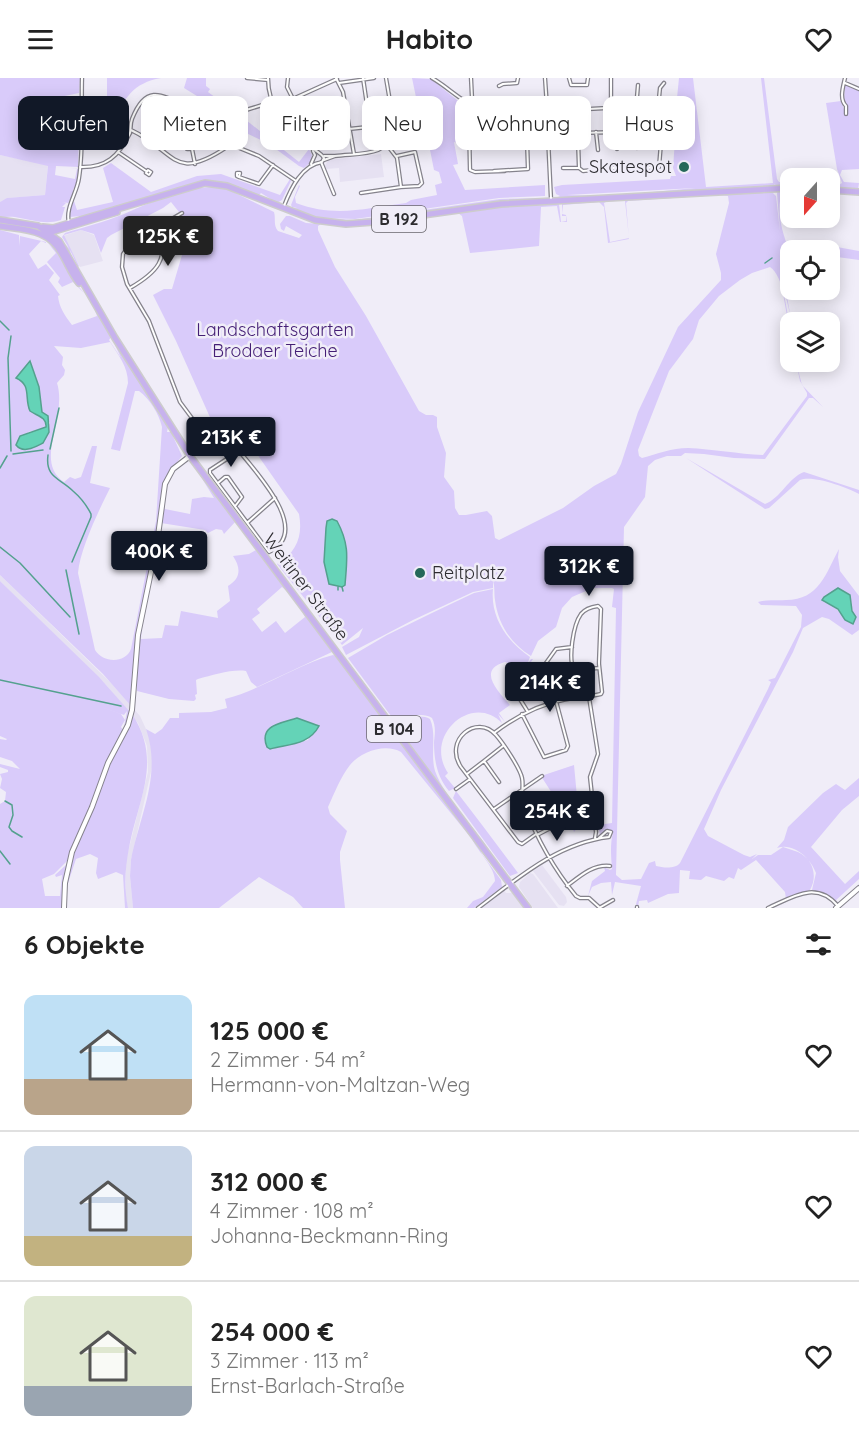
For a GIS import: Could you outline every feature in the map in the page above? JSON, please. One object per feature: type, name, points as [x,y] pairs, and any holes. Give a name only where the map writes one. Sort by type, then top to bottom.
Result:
[{"type":"main road","name":"B 192","points":[[51,230],[105,216],[135,203],[196,184],[210,183],[227,186],[318,221],[352,224],[501,204],[780,189]]},
{"type":"main road","points":[[840,191],[859,192]]},
{"type":"main road","points":[[0,220],[38,229],[54,239],[61,230]]},
{"type":"main road","name":"B 192","points":[[51,230],[61,230],[70,225]]},
{"type":"main road","points":[[0,226],[51,230]]},
{"type":"main road","name":"Weitiner Straße","points":[[51,230],[54,239],[190,456],[508,882]]},
{"type":"main road","points":[[64,908],[65,883],[72,852],[108,763],[128,725],[133,706],[140,624],[157,543],[165,484],[173,469],[190,456]]},
{"type":"main road","name":"B 104","points":[[508,882],[528,908]]},
{"type":"main road","points":[[837,907],[859,888]]},
{"type":"street","points":[[82,78],[82,96]]},
{"type":"street","points":[[247,78],[268,79],[272,96]]},
{"type":"street","points":[[288,78],[287,87],[292,96]]},
{"type":"street","points":[[300,96],[337,80],[374,78]]},
{"type":"street","points":[[386,78],[388,96]]},
{"type":"street","points":[[432,78],[457,96]]},
{"type":"street","points":[[471,78],[472,96]]},
{"type":"street","points":[[499,86],[517,83],[518,78]]},
{"type":"street","points":[[545,78],[546,96]]},
{"type":"street","points":[[569,78],[572,86],[587,85],[588,78]]},
{"type":"street","points":[[611,78],[611,96]]},
{"type":"street","points":[[845,78],[843,102],[846,106],[846,114]]},
{"type":"street","points":[[350,129],[369,126],[363,79]]},
{"type":"street","points":[[337,80],[343,96]]},
{"type":"street","points":[[659,96],[663,83]]},
{"type":"street","points":[[844,83],[859,89]]},
{"type":"street","points":[[637,96],[638,85]]},
{"type":"street","points":[[149,96],[160,94],[166,96]]},
{"type":"street","points":[[80,166],[100,166],[118,152],[141,102]]},
{"type":"street","points":[[130,129],[141,136]]},
{"type":"street","points":[[591,132],[603,132]]},
{"type":"street","points":[[596,132],[598,150]]},
{"type":"street","points":[[350,134],[354,154]]},
{"type":"street","points":[[70,225],[67,214],[77,188],[80,150]]},
{"type":"street","points":[[161,150],[179,162],[195,164],[213,157],[223,150]]},
{"type":"street","points":[[192,150],[195,164]]},
{"type":"street","points":[[244,150],[273,165],[296,181]]},
{"type":"street","points":[[312,150],[322,160],[334,194]]},
{"type":"street","points":[[283,209],[296,181],[322,160],[377,150]]},
{"type":"street","points":[[392,150],[397,156],[401,187]]},
{"type":"street","points":[[470,150],[471,171],[505,171],[528,169],[528,150]]},
{"type":"street","points":[[549,150],[551,202]]},
{"type":"street","points":[[578,150],[579,168]]},
{"type":"street","points":[[563,168],[579,168],[583,171],[658,167],[661,164],[661,150]]},
{"type":"street","points":[[118,152],[146,171]]},
{"type":"street","points":[[361,193],[419,186],[422,183],[415,152],[397,156]]},
{"type":"street","points":[[316,156],[322,160]]},
{"type":"street","points":[[307,170],[316,156]]},
{"type":"street","points":[[239,177],[259,184],[273,165]]},
{"type":"street","points":[[182,213],[131,243],[125,251],[122,267],[130,288],[148,321],[180,402],[209,441]]},
{"type":"street","points":[[130,288],[148,278],[159,265],[163,245],[158,226]]},
{"type":"street","points":[[190,456],[209,441],[231,441],[240,433]]},
{"type":"street","points":[[231,441],[239,451],[275,498],[286,519],[286,532],[276,548],[269,552],[209,471],[239,451]]},
{"type":"street","points":[[218,483],[228,477],[242,497],[235,506]]},
{"type":"street","points":[[248,522],[275,498]]},
{"type":"street","points":[[494,733],[522,714],[554,702],[601,694],[599,668],[601,609],[599,606],[588,608],[580,615],[572,647],[572,667],[574,670],[599,668]]},
{"type":"street","points":[[522,714],[544,757],[566,750],[568,746],[554,702],[538,674],[556,649],[572,647]]},
{"type":"street","points":[[508,680],[528,712]]},
{"type":"street","points":[[589,696],[598,754],[590,777],[595,838]]},
{"type":"street","points":[[558,824],[536,835],[519,844],[456,758],[455,748],[464,733],[482,728],[494,733],[503,746],[522,777],[522,800],[536,835],[548,858],[576,896],[588,897],[600,908],[613,900]]},
{"type":"street","points":[[466,774],[503,746]]},
{"type":"street","points":[[484,761],[499,782]]},
{"type":"street","points":[[494,809],[542,776]]},
{"type":"street","points":[[456,789],[470,779]]},
{"type":"street","points":[[527,814],[547,803]]},
{"type":"street","points":[[478,908],[508,882],[548,858],[568,848],[599,838]]},
{"type":"street","points":[[567,885],[587,870],[610,866]]},
{"type":"street","points":[[768,908],[808,891],[826,896],[837,907]]},
{"type":"street","points":[[592,908],[596,904]]},
{"type":"shaded area","points":[[381,154],[384,177],[340,182],[339,168],[326,169],[325,166],[328,160]]},
{"type":"shaded area","points":[[0,155],[48,165],[45,195],[8,198],[0,202]]},
{"type":"shaded area","points":[[81,230],[94,235],[103,261],[80,267],[63,236]]},
{"type":"shaded area","points":[[30,361],[39,387],[42,412],[48,416],[49,432],[43,443],[33,448],[22,449],[16,445],[20,436],[46,427],[43,419],[30,411],[26,388],[16,378]]},
{"type":"shaded area","points":[[332,519],[337,521],[346,545],[345,585],[342,587],[329,584],[324,562],[327,521]]},
{"type":"shaded area","points":[[0,575],[111,683],[140,716],[146,729],[151,742],[153,763],[131,860],[133,908],[128,908],[126,899],[126,860],[148,772],[147,746],[138,723],[107,686],[0,581]]},
{"type":"shaded area","points":[[838,588],[850,595],[852,611],[856,617],[853,624],[845,620],[838,609],[822,600]]},
{"type":"shaded area","points":[[297,718],[319,726],[310,737],[304,740],[270,749],[267,747],[265,740],[269,729]]},
{"type":"shaded area","points":[[542,865],[566,897],[567,902],[564,906],[559,905],[533,871]]},
{"type":"shaded area","points":[[530,873],[558,908],[533,908],[519,887],[520,882]]},
{"type":"shaded area","points":[[502,887],[506,893],[512,893],[524,908],[474,908]]},
{"type":"green space","points":[[0,78],[80,78],[79,93],[65,96],[18,96],[18,150],[79,150],[78,167],[56,166],[55,175],[75,179],[77,169],[70,168],[79,169],[73,195],[68,203],[62,202],[66,203],[62,207],[65,207],[61,220],[45,222],[0,217],[0,202],[7,198],[45,195],[48,166],[0,155]]},
{"type":"green space","points":[[107,78],[161,78],[143,84],[128,96],[107,96]]},
{"type":"green space","points":[[187,78],[206,78],[206,86],[210,89],[208,92],[213,96],[197,96],[184,88]]},
{"type":"green space","points":[[412,78],[431,79],[455,98],[454,142],[458,164],[453,165],[465,190],[545,185],[545,196],[499,198],[355,219],[327,218],[354,220],[500,199],[547,198],[353,223],[321,220],[292,209],[297,208],[291,205],[299,185],[295,197],[296,203],[324,210],[364,209],[406,203],[437,195],[435,185],[442,183],[439,172],[434,170],[430,150],[443,150],[443,96],[416,96]]},
{"type":"green space","points":[[679,78],[693,78],[706,187],[773,183],[761,78],[764,78],[777,179],[780,187],[776,187],[775,184],[773,187],[609,196],[695,188],[567,195],[608,196],[556,198],[560,196],[556,194],[554,187],[562,185],[670,179],[671,176],[676,176],[673,168],[674,150],[695,150],[695,96],[677,96]]},
{"type":"green space","points":[[845,85],[859,91],[859,169],[842,170],[840,175],[826,103],[841,101],[847,112],[844,102]]},
{"type":"green space","points":[[248,122],[260,131],[260,140],[248,134]]},
{"type":"green space","points":[[277,150],[284,150],[299,162],[310,150],[312,155],[311,162],[304,168]]},
{"type":"green space","points":[[111,163],[151,192],[197,176],[221,174],[280,195],[290,179],[291,181],[282,200],[277,203],[261,193],[254,194],[221,182],[203,182],[77,218],[80,216],[70,217],[69,211],[74,201],[77,210],[113,202],[103,168]]},
{"type":"green space","points":[[840,175],[844,182],[859,183],[858,190],[840,189],[842,183]]},
{"type":"green space","name":"Landschaftsgarten Brodaer Teiche","points":[[209,187],[227,189],[274,212],[276,229],[299,238],[302,235],[286,226],[284,231],[281,229],[280,224],[286,216],[306,223],[321,224],[318,230],[335,267],[366,316],[419,411],[437,417],[437,427],[446,453],[444,477],[454,491],[455,508],[459,515],[487,511],[492,516],[495,538],[499,540],[563,508],[616,474],[638,412],[678,327],[721,280],[716,254],[729,203],[728,196],[628,201],[626,203],[629,235],[625,201],[610,201],[773,189],[771,191],[776,196],[780,231],[777,193],[780,190],[780,228],[782,228],[786,240],[780,240],[780,282],[770,267],[752,273],[719,296],[699,320],[693,339],[669,371],[638,450],[639,456],[642,458],[670,450],[688,448],[763,455],[807,396],[803,386],[823,407],[813,398],[809,398],[765,459],[685,453],[681,456],[667,456],[655,460],[648,466],[645,497],[624,527],[616,875],[622,880],[641,879],[649,863],[655,861],[656,866],[666,868],[680,863],[768,689],[771,682],[768,680],[775,678],[801,627],[802,615],[796,606],[761,605],[758,602],[797,599],[814,590],[825,576],[839,549],[840,571],[859,596],[859,630],[852,635],[829,619],[822,617],[803,628],[793,652],[721,790],[704,829],[708,836],[744,855],[750,857],[757,854],[752,859],[758,855],[771,855],[783,847],[798,852],[813,868],[814,879],[810,890],[786,899],[785,892],[756,860],[741,870],[738,868],[734,879],[729,877],[724,881],[706,876],[701,880],[689,879],[690,871],[680,870],[679,893],[668,894],[648,903],[647,900],[639,901],[638,907],[636,904],[641,886],[615,882],[612,895],[611,882],[601,883],[592,887],[588,896],[592,881],[605,871],[604,867],[612,869],[613,832],[607,829],[600,835],[598,825],[612,823],[616,608],[612,607],[614,589],[593,588],[572,597],[562,608],[556,627],[538,641],[531,656],[517,646],[502,625],[493,581],[493,588],[473,592],[346,655],[342,647],[359,637],[363,628],[342,645],[277,564],[294,549],[297,543],[300,529],[299,514],[236,424],[232,422],[213,424],[153,295],[164,289],[172,289],[182,255],[184,255],[185,249],[183,248],[190,222],[182,215],[183,212],[179,212],[171,202],[111,235],[107,238],[101,253],[94,234],[81,230],[64,235],[78,267],[70,250],[73,263],[60,239],[69,248],[62,237],[65,233],[117,217],[187,190]],"holes":[[[838,588],[850,595],[853,614],[842,615],[834,606],[824,602],[824,597]]]},
{"type":"green space","points":[[608,201],[604,203],[610,242],[629,238],[608,243],[604,207],[599,202],[563,205],[562,214],[562,204]]},
{"type":"green space","points":[[559,204],[561,222],[557,206],[541,207],[539,246],[470,253],[462,216],[458,213],[357,226],[336,225],[506,206]]},
{"type":"green space","points":[[0,230],[19,235],[19,246],[20,236],[46,242],[41,241],[29,254],[38,269],[46,264],[54,273],[49,280],[60,295],[58,296],[61,308],[65,315],[72,325],[97,316],[93,305],[112,336],[109,340],[121,358],[115,345],[117,344],[168,427],[167,432],[171,432],[182,456],[167,475],[162,487],[159,521],[137,635],[133,683],[131,684],[133,691],[131,706],[103,674],[0,575]],"holes":[[[110,342],[128,377],[111,449],[120,451],[135,391],[139,391],[150,402],[162,427],[156,521],[131,649],[124,657],[114,660],[103,657],[95,650],[78,573],[86,541],[110,488],[90,483],[97,446],[92,446],[81,477],[75,479],[70,477],[64,482],[55,473],[51,463],[58,410],[57,383],[65,370],[62,365],[63,357],[54,346],[81,348]],[[30,362],[39,386],[42,412],[50,423],[24,450],[28,432],[42,429],[47,423],[27,404],[26,388],[23,382],[16,377]]]},
{"type":"green space","points":[[48,243],[56,250],[71,277],[84,293],[73,282],[62,287],[58,282],[60,278],[47,262],[56,253]]},
{"type":"green space","points":[[840,248],[859,251],[859,260],[840,257]]},
{"type":"green space","points":[[686,458],[765,504],[804,472],[859,490],[859,494],[830,482],[806,479],[800,480],[765,509]]},
{"type":"green space","points":[[193,464],[236,521],[224,534],[222,530],[216,529],[208,533],[205,530],[161,523],[164,499],[165,509],[190,514],[192,499],[214,498]]},
{"type":"green space","points":[[236,523],[289,593],[282,587],[257,609],[260,613],[252,619],[262,632],[276,621],[285,633],[305,617],[300,608],[332,652],[257,687],[251,682],[246,671],[229,672],[198,679],[194,701],[169,699],[137,691],[137,660],[143,615],[141,639],[162,638],[165,625],[178,626],[181,611],[218,618],[217,611],[230,601],[228,586],[235,580],[238,572],[233,556],[249,554],[256,550]]},
{"type":"green space","points":[[0,581],[99,677],[130,712],[124,727],[127,711],[124,715],[90,703],[121,714],[125,720],[121,727],[123,730],[102,773],[91,807],[67,861],[54,874],[42,879],[45,896],[60,896],[62,875],[56,877],[55,875],[66,865],[63,908],[0,908],[0,804],[5,801],[6,792],[0,788],[2,779],[0,774],[8,770],[0,767],[0,764],[20,769],[12,761],[0,757],[0,739],[7,739],[0,736]]},
{"type":"green space","points":[[493,589],[494,610],[502,628],[508,637],[530,657],[527,665],[533,659],[523,674],[514,665],[505,662],[492,670],[491,676],[496,688],[510,705],[499,713],[505,722],[498,714],[502,723],[490,715],[477,713],[465,715],[454,722],[446,733],[442,745],[442,759],[448,773],[445,776],[455,788],[449,791],[437,768],[434,749],[435,727],[432,718],[422,715],[391,716],[348,658],[387,635],[434,612],[474,593]]},
{"type":"green space","points":[[336,656],[477,842],[482,854],[501,880],[502,887],[474,908],[467,908],[473,901],[483,897],[495,881],[492,870],[472,839],[401,752],[381,748],[367,752],[350,765],[328,807],[330,814],[347,831],[340,852],[345,908],[303,908],[293,897],[259,877],[219,908],[133,908],[131,860],[151,779],[152,763],[146,729],[155,734],[170,718],[179,718],[179,713],[211,712],[227,708],[225,699],[239,695],[319,659]],"holes":[[[308,723],[317,724],[308,740],[270,749]]]},
{"type":"green space","points":[[346,659],[390,717],[421,716],[430,719],[433,731],[434,765],[440,782],[492,854],[486,850]]},
{"type":"green space","points":[[132,714],[141,731],[146,748],[147,764],[146,780],[128,856],[126,886],[128,908],[125,908],[123,875],[116,872],[98,879],[96,873],[98,858],[90,854],[76,859],[68,883],[66,883],[76,845],[109,763],[129,729]]},
{"type":"green space","points":[[574,765],[579,818],[578,827],[574,832],[571,823],[541,776]]},
{"type":"green space","points":[[859,778],[859,796],[842,810],[811,847],[845,884],[859,871],[859,879],[835,901],[827,895],[812,890],[816,873],[806,857],[790,847],[777,848],[784,840],[788,827],[823,793],[836,784],[845,790]]},
{"type":"green space","points":[[456,791],[518,873],[510,876],[453,798]]},
{"type":"waterway","points":[[765,263],[772,258]]},
{"type":"waterway","points":[[0,321],[9,330]]},
{"type":"waterway","points":[[11,336],[8,358],[11,451]]},
{"type":"waterway","points":[[50,449],[59,408]]},
{"type":"waterway","points":[[13,454],[43,450]]},
{"type":"waterway","points":[[48,455],[51,473],[78,496],[91,514],[72,562]]},
{"type":"waterway","points":[[0,468],[7,456]]},
{"type":"waterway","points":[[0,547],[20,563],[70,617]]},
{"type":"waterway","points":[[66,570],[79,634]]},
{"type":"waterway","points":[[342,587],[343,591]]},
{"type":"waterway","points":[[0,680],[121,706]]},
{"type":"waterway","points":[[5,801],[12,805],[13,815],[9,827],[22,837]]},
{"type":"waterway","points":[[0,851],[10,864]]},
{"type":"place","name":"Skatespot","points":[[684,167]]},
{"type":"place","name":"Reitplatz","points":[[420,573]]}]
